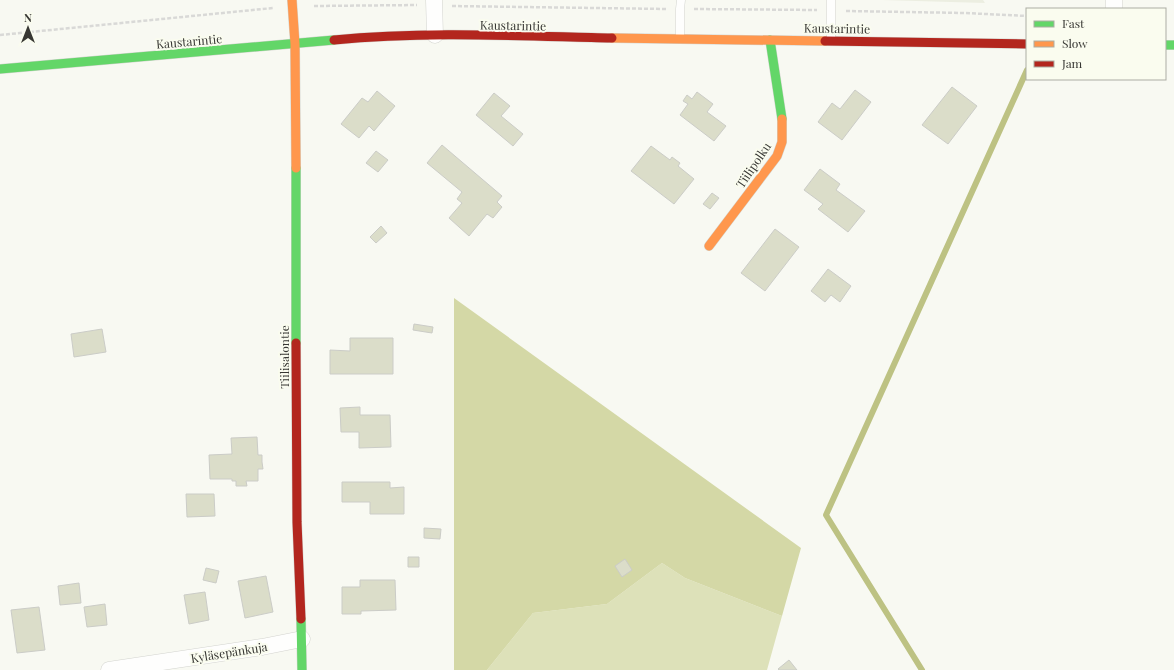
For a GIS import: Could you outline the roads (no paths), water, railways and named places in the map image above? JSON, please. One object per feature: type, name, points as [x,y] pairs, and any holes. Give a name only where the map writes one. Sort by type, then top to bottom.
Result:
[{"type":"street","name":"Tiilisalontie","points":[[292,3],[295,44],[297,522],[302,670]]},
{"type":"street","points":[[434,3],[435,36]]},
{"type":"street","name":"Kaustarintie","points":[[0,68],[368,37],[435,36],[831,40],[1026,44]]},
{"type":"street","name":"Tiilipolku","points":[[710,246],[777,156],[782,142],[782,110],[770,40]]},
{"type":"street","name":"Kyläsepänkuja","points":[[109,670],[262,647],[302,639]]},
{"type":"lane","points":[[680,39],[681,0]]},
{"type":"lane","points":[[831,0],[831,40]]},
{"type":"waterway","points":[[922,670],[826,515],[1026,72]]}]
